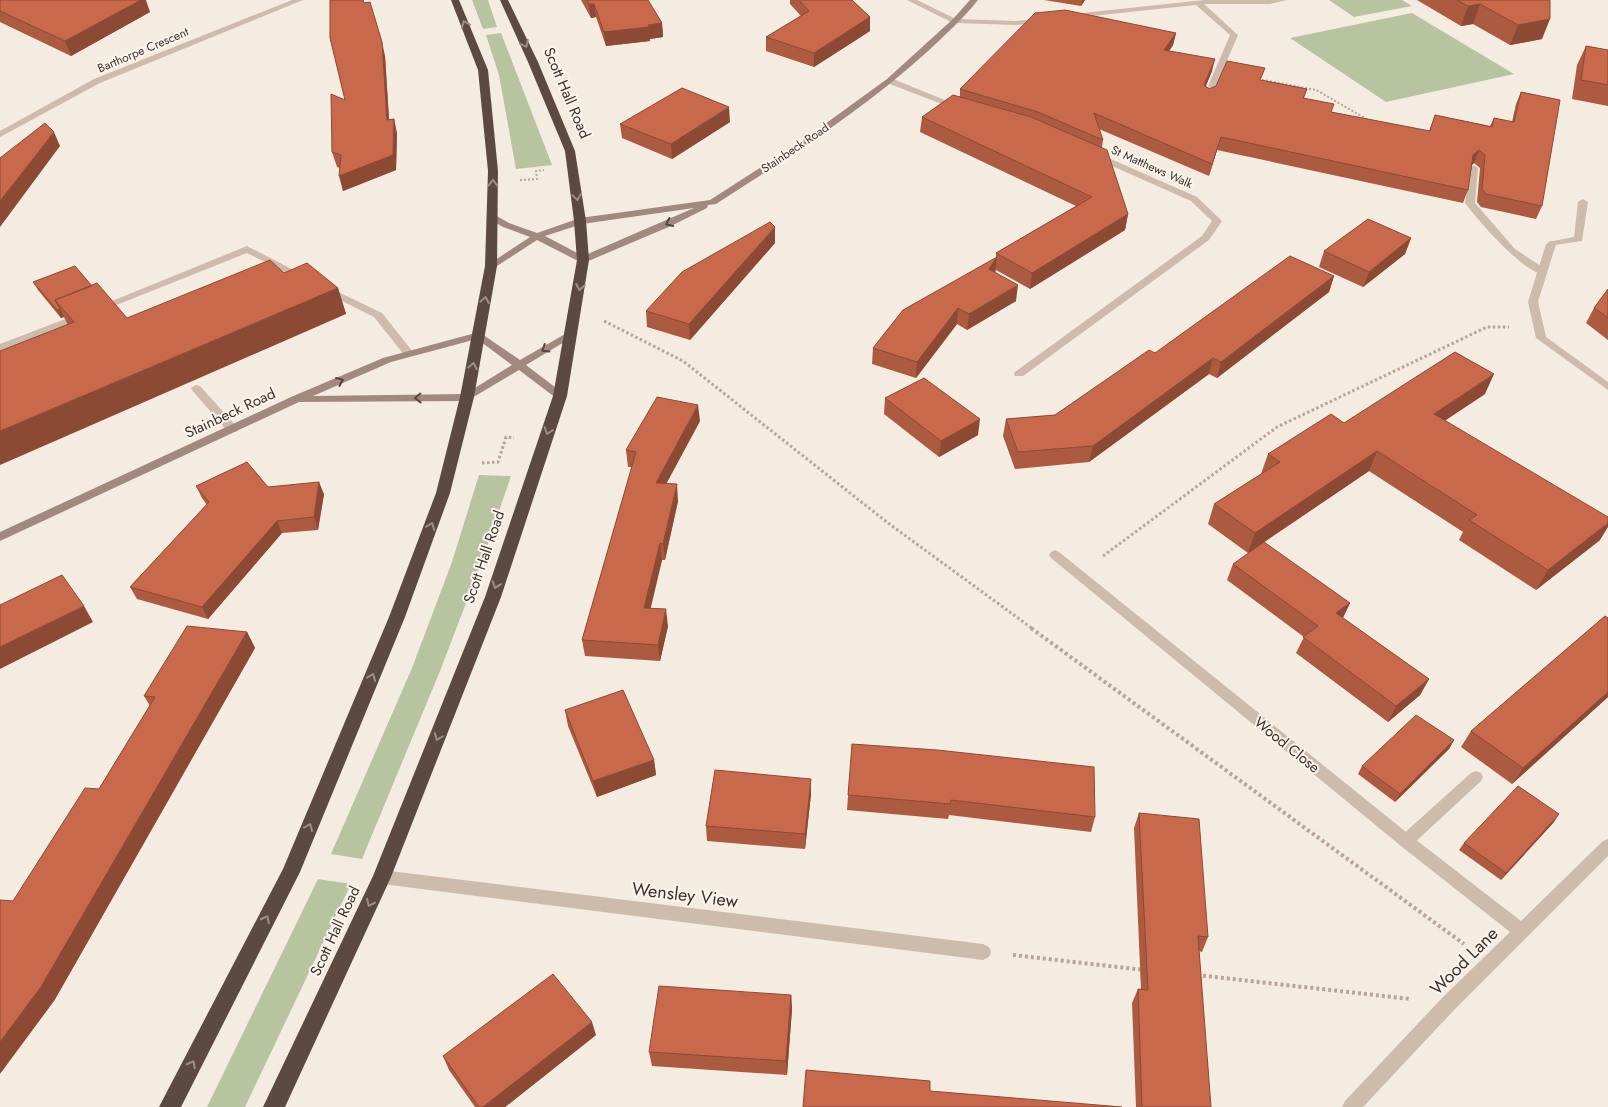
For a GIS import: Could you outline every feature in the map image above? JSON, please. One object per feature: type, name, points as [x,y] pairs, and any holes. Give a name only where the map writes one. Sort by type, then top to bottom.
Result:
[{"type":"highway","points":[[170,1107],[290,872],[397,617],[443,493],[451,463],[467,397],[491,266],[493,183],[483,70],[455,0]]},
{"type":"highway","name":"Scott Hall Road","points":[[274,1107],[382,878],[493,596],[560,396],[584,260],[580,221],[570,151],[533,62],[504,0]]},
{"type":"street","name":"Barthorpe Crescent","points":[[0,134],[97,81],[300,0]]},
{"type":"street","points":[[911,0],[956,21],[1016,23],[1054,18]]},
{"type":"street","name":"Stainbeck Road","points":[[537,236],[580,221],[713,202],[806,142],[890,81],[956,21],[974,0]]},
{"type":"street","points":[[1064,17],[1198,3],[1270,2],[1283,0]]},
{"type":"street","points":[[1198,3],[1234,35],[1207,98]]},
{"type":"street","points":[[890,81],[966,109]]},
{"type":"street","name":"St Matthews Walk","points":[[1019,374],[1206,238],[1217,221],[1194,199],[1086,152]]},
{"type":"street","points":[[1474,168],[1470,203],[1512,251],[1543,272]]},
{"type":"street","points":[[492,217],[506,225],[537,236],[584,260],[668,224],[713,202]]},
{"type":"street","points":[[1583,202],[1579,239],[1552,244],[1533,302],[1541,338],[1608,387]]},
{"type":"street","points":[[491,266],[537,236]]},
{"type":"street","points":[[0,348],[247,249],[378,315],[408,354]]},
{"type":"street","points":[[295,400],[467,397],[572,333]]},
{"type":"street","points":[[479,334],[560,396]]},
{"type":"street","name":"Stainbeck Road","points":[[0,537],[295,400],[388,360],[479,334]]},
{"type":"street","points":[[196,388],[232,429]]},
{"type":"street","name":"Wood Close","points":[[1055,555],[1406,841],[1522,932]]},
{"type":"street","points":[[1406,841],[1476,777]]},
{"type":"street","name":"Wood Lane","points":[[1351,1107],[1448,1004],[1608,846]]},
{"type":"street","name":"Wensley View","points":[[382,878],[983,952]]},
{"type":"path","points":[[1218,71],[1316,90],[1371,122]]},
{"type":"path","points":[[493,183],[538,178],[536,171],[572,167]]},
{"type":"path","points":[[576,308],[683,361],[888,523],[1490,963]]},
{"type":"path","points":[[1078,574],[1277,427],[1488,327],[1538,326]]},
{"type":"path","points":[[451,463],[498,462],[506,437],[546,439]]},
{"type":"path","points":[[983,952],[1151,970]]},
{"type":"path","points":[[1191,975],[1448,1004]]},
{"type":"green space","points":[[472,0],[488,0],[497,27],[483,29]]},
{"type":"green space","points":[[1329,0],[1402,0],[1412,6],[1354,17]]},
{"type":"green space","points":[[1412,13],[1514,74],[1386,102],[1290,38]]},
{"type":"green space","points":[[501,33],[552,165],[516,169],[499,75],[486,35]]},
{"type":"green space","points":[[479,475],[511,476],[481,564],[440,671],[362,859],[331,854],[412,668],[452,562]]},
{"type":"green space","points":[[318,879],[351,884],[245,1107],[207,1107]]},
{"type":"building","points":[[0,0],[141,0],[65,41],[0,11]]},
{"type":"building","points":[[330,0],[363,0],[364,3],[370,2],[382,42],[387,120],[394,119],[393,155],[339,176],[341,155],[332,152],[331,94],[345,100],[330,38]]},
{"type":"building","points":[[587,0],[648,0],[662,23],[648,25],[649,27],[604,32],[594,4],[589,4]]},
{"type":"building","points":[[799,0],[852,0],[870,17],[814,53],[766,37],[809,11]]},
{"type":"building","points":[[1457,0],[1550,0],[1550,19],[1518,25],[1480,4],[1468,6]]},
{"type":"building","points":[[1065,10],[1176,33],[1164,50],[1215,59],[1204,85],[1209,89],[1216,86],[1227,61],[1265,68],[1260,80],[1307,89],[1303,98],[1334,104],[1331,112],[1430,131],[1435,115],[1492,127],[1494,118],[1514,122],[1521,92],[1560,100],[1542,206],[1486,194],[1482,189],[1485,155],[1479,150],[1473,155],[1468,190],[1221,137],[1212,164],[1094,113],[1103,140],[1038,112],[960,89],[1035,13]]},
{"type":"building","points":[[1586,46],[1608,50],[1608,85],[1581,80]]},
{"type":"building","points":[[682,88],[729,107],[671,144],[620,124]]},
{"type":"building","points":[[953,95],[1031,117],[1107,150],[1128,214],[1032,273],[996,253],[1092,197],[922,117]]},
{"type":"building","points":[[45,123],[54,132],[0,201],[0,158]]},
{"type":"building","points":[[1368,219],[1411,238],[1369,272],[1324,251]]},
{"type":"building","points":[[770,222],[775,227],[689,324],[646,311],[682,272]]},
{"type":"building","points":[[1290,256],[1334,276],[1221,362],[1213,358],[1093,446],[1018,452],[1006,419],[1055,415],[1149,350],[1155,353]]},
{"type":"building","points":[[997,257],[989,269],[1018,285],[969,314],[958,308],[917,362],[873,348],[903,310]]},
{"type":"building","points":[[270,260],[284,273],[307,263],[338,288],[0,431],[0,351],[74,322],[55,300],[97,283],[127,318]]},
{"type":"building","points":[[75,266],[92,286],[55,300],[60,309],[57,310],[33,282]]},
{"type":"building","points":[[1608,289],[1608,318],[1594,308]]},
{"type":"building","points":[[1455,352],[1494,374],[1434,414],[1608,517],[1608,523],[1548,570],[1469,520],[1477,515],[1377,451],[1255,533],[1214,504],[1280,462],[1268,454],[1331,414],[1344,423]]},
{"type":"building","points":[[924,378],[980,419],[941,441],[885,398]]},
{"type":"building","points":[[657,397],[698,405],[656,483],[677,484],[663,544],[660,543],[644,608],[666,609],[658,645],[582,640],[636,452],[626,450]]},
{"type":"building","points":[[247,462],[268,487],[319,482],[314,517],[277,521],[202,607],[130,587],[209,502],[196,486]]},
{"type":"building","points":[[1264,542],[1350,603],[1336,613],[1429,679],[1396,706],[1303,637],[1318,626],[1233,564]]},
{"type":"building","points":[[62,575],[84,606],[0,647],[0,605]]},
{"type":"building","points":[[1605,616],[1608,618],[1608,692],[1523,768],[1471,731]]},
{"type":"building","points":[[187,626],[247,632],[41,987],[0,1042],[0,900],[13,901],[85,788],[99,789],[155,697],[144,696]]},
{"type":"building","points":[[623,690],[654,760],[593,781],[565,710]]},
{"type":"building","points":[[1416,715],[1454,740],[1400,794],[1362,766]]},
{"type":"building","points":[[852,744],[937,750],[1094,767],[1095,817],[951,800],[950,804],[848,795]]},
{"type":"building","points":[[715,770],[811,779],[805,834],[706,826]]},
{"type":"building","points":[[1518,786],[1559,814],[1506,873],[1464,843]]},
{"type":"building","points":[[1139,813],[1199,819],[1208,937],[1198,936],[1211,1107],[1142,1107],[1138,989],[1148,990]]},
{"type":"building","points":[[553,974],[592,1022],[483,1107],[479,1107],[443,1056]]},
{"type":"building","points":[[659,986],[791,995],[786,1061],[649,1052]]},
{"type":"building","points":[[806,1070],[930,1081],[930,1091],[1122,1107],[803,1107]]}]
